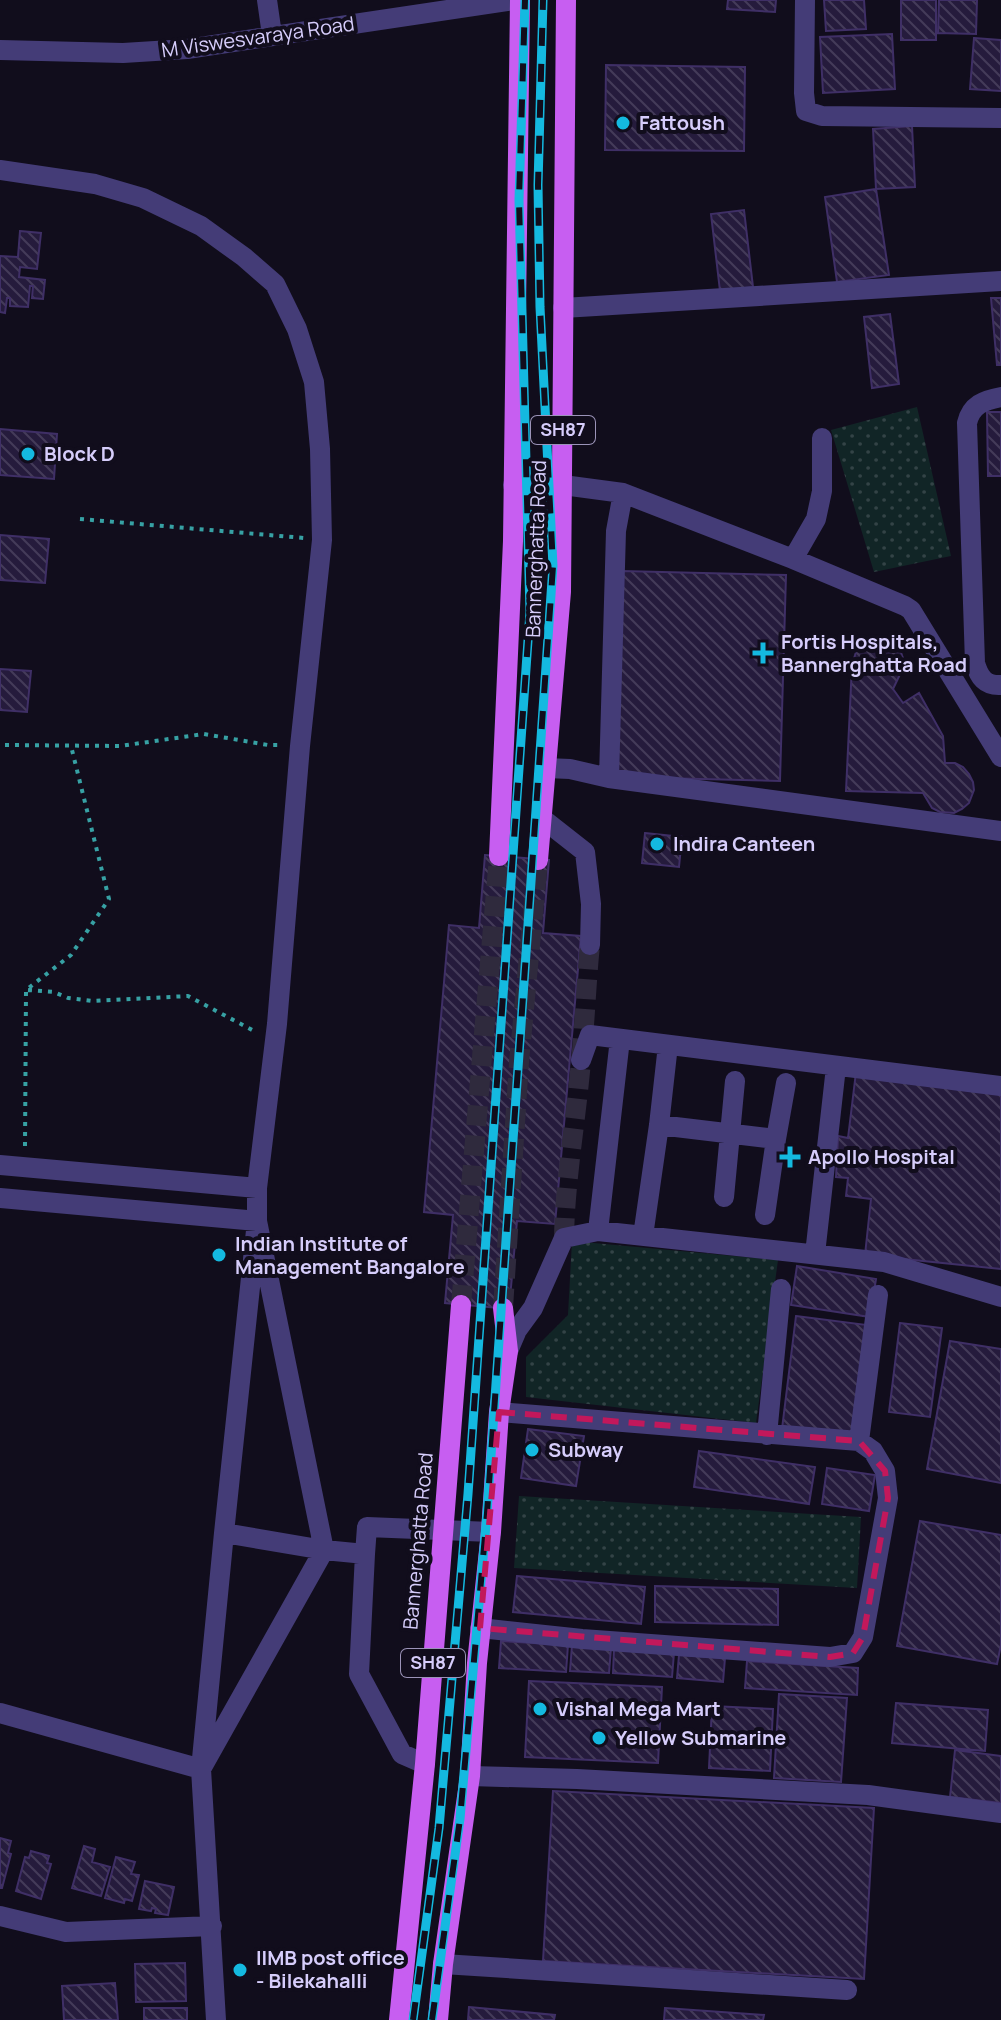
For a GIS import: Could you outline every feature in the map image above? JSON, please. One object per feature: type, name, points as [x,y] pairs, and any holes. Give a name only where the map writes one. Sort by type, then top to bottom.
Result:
[{"type":"main road","name":"Bannerghatta Road","points":[[499,856],[513,485],[517,0]]},
{"type":"main road","name":"Bannerghatta Road","points":[[538,860],[561,592],[566,0]]},
{"type":"main road","name":"Bannerghatta Road","points":[[399,2020],[425,1764],[461,1305]]},
{"type":"main road","name":"SH87","points":[[438,2020],[470,1776],[499,1412],[508,1351],[503,1308]]},
{"type":"street","points":[[267,0],[272,35]]},
{"type":"street","name":"M Viswesvaraya Road","points":[[0,50],[100,53],[187,49],[517,0]]},
{"type":"street","points":[[805,0],[806,111],[822,116],[1001,118]]},
{"type":"street","points":[[0,170],[95,184],[143,198],[201,226],[275,284],[297,329],[314,382],[320,449],[322,540],[300,746],[277,1024],[257,1188],[257,1221],[201,1769],[216,2020]]},
{"type":"street","points":[[563,308],[1001,281]]},
{"type":"street","points":[[1001,397],[977,404],[969,413],[967,423],[975,663],[978,675],[985,682],[1001,685]]},
{"type":"street","points":[[793,559],[816,519],[822,491],[822,438]]},
{"type":"street","points":[[513,485],[563,485],[623,493],[905,606],[911,610],[1001,757]]},
{"type":"street","points":[[609,778],[616,531],[623,493]]},
{"type":"street","points":[[546,768],[1001,831]]},
{"type":"street","points":[[543,819],[585,852],[591,904],[590,945]]},
{"type":"street","points":[[581,1060],[590,1035],[1001,1086]]},
{"type":"street","points":[[598,1231],[620,1039]]},
{"type":"street","points":[[643,1236],[668,1045]]},
{"type":"street","points":[[815,1254],[836,1067]]},
{"type":"street","points":[[724,1197],[735,1081]]},
{"type":"street","points":[[765,1215],[786,1083]]},
{"type":"street","points":[[659,1125],[776,1139]]},
{"type":"street","points":[[0,1165],[257,1188]]},
{"type":"street","points":[[0,1198],[257,1221]]},
{"type":"street","points":[[201,1769],[324,1550],[257,1221]]},
{"type":"street","points":[[508,1351],[517,1330],[533,1308],[564,1238],[598,1231],[884,1262],[1001,1297]]},
{"type":"street","points":[[767,1435],[781,1289]]},
{"type":"street","points":[[859,1441],[878,1295]]},
{"type":"street","points":[[480,1628],[582,1639],[830,1657],[853,1653],[863,1637],[888,1498],[885,1471],[873,1451],[859,1441],[499,1412]]},
{"type":"street","points":[[425,1764],[402,1754],[359,1674],[367,1527],[491,1532]]},
{"type":"street","points":[[224,1533],[365,1554]]},
{"type":"street","points":[[0,1713],[201,1769]]},
{"type":"street","points":[[470,1776],[868,1795],[1001,1813]]},
{"type":"street","points":[[0,1916],[66,1932],[212,1926]]},
{"type":"street","points":[[443,1964],[847,1990]]},
{"type":"path","points":[[80,519],[322,540]]},
{"type":"path","points":[[5,745],[120,746],[204,734],[268,745],[300,746]]},
{"type":"path","points":[[26,990],[71,955],[109,899],[71,746]]},
{"type":"path","points":[[26,990],[54,992],[68,998],[93,1001],[188,996],[273,1039]]},
{"type":"path","points":[[24,1166],[26,990]]},
{"type":"highlighted area","points":[[499,1412],[859,1441],[885,1471],[888,1498],[863,1637],[853,1653],[830,1657],[480,1628]]},
{"type":"green space","points":[[917,407],[951,556],[874,572],[831,430]]},
{"type":"green space","points":[[572,1241],[778,1260],[756,1423],[526,1397],[526,1357],[568,1315]]},
{"type":"green space","points":[[519,1496],[861,1517],[857,1588],[514,1568]]},
{"type":"building","points":[[728,0],[776,0],[775,12],[727,9]]},
{"type":"building","points":[[824,0],[864,0],[866,29],[826,31]]},
{"type":"building","points":[[901,0],[936,0],[936,40],[901,40]]},
{"type":"building","points":[[939,0],[977,0],[976,34],[938,33]]},
{"type":"building","points":[[892,34],[895,89],[823,93],[820,37]]},
{"type":"building","points":[[974,38],[1001,40],[1001,91],[970,89]]},
{"type":"building","points":[[606,65],[745,67],[744,151],[605,150]]},
{"type":"building","points":[[912,126],[915,187],[876,189],[873,129]]},
{"type":"building","points":[[876,189],[889,275],[837,282],[825,197]]},
{"type":"building","points":[[744,210],[753,287],[720,291],[711,214]]},
{"type":"building","points":[[20,231],[41,233],[37,269],[20,267],[19,277],[45,280],[43,299],[32,298],[33,286],[30,286],[28,307],[10,306],[10,298],[7,298],[5,313],[0,312],[0,256],[18,257]]},
{"type":"building","points":[[991,298],[1001,298],[1001,365],[997,365]]},
{"type":"building","points":[[890,314],[899,384],[872,388],[864,317]]},
{"type":"building","points":[[987,412],[1001,412],[1001,476],[988,476]]},
{"type":"building","name":"Block D","points":[[0,429],[57,434],[54,479],[0,475]]},
{"type":"building","points":[[0,535],[49,539],[45,583],[0,580]]},
{"type":"building","points":[[622,571],[786,575],[780,781],[616,777]]},
{"type":"building","points":[[875,639],[885,640],[900,650],[904,666],[893,689],[903,703],[919,693],[943,736],[945,763],[963,767],[973,782],[974,790],[969,803],[954,813],[932,808],[923,793],[846,791],[852,665],[860,647]]},
{"type":"building","points":[[0,669],[31,671],[27,712],[0,710]]},
{"type":"building","points":[[645,833],[682,837],[679,867],[642,863]]},
{"type":"building","points":[[485,855],[549,860],[543,933],[581,936],[555,1224],[517,1221],[509,1309],[445,1303],[453,1215],[424,1212],[449,925],[479,928]]},
{"type":"building","points":[[856,1072],[1001,1090],[1001,1269],[865,1255],[871,1199],[846,1196],[848,1178],[836,1177],[838,1136],[848,1138]]},
{"type":"building","points":[[797,1266],[876,1279],[870,1317],[791,1305]]},
{"type":"building","points":[[796,1316],[867,1325],[852,1438],[782,1429]]},
{"type":"building","points":[[900,1323],[942,1328],[930,1417],[889,1412]]},
{"type":"building","points":[[950,1341],[1001,1349],[1001,1483],[927,1469]]},
{"type":"building","points":[[528,1429],[584,1436],[576,1486],[521,1478]]},
{"type":"building","points":[[699,1451],[815,1467],[809,1504],[694,1487]]},
{"type":"building","points":[[827,1468],[875,1475],[869,1511],[822,1504]]},
{"type":"building","points":[[920,1521],[1001,1535],[1001,1645],[997,1664],[897,1646]]},
{"type":"building","points":[[517,1576],[645,1587],[641,1624],[513,1612]]},
{"type":"building","points":[[655,1586],[778,1589],[778,1625],[655,1622]]},
{"type":"building","points":[[501,1641],[568,1645],[566,1672],[499,1668]]},
{"type":"building","points":[[572,1645],[611,1648],[609,1673],[570,1671]]},
{"type":"building","points":[[614,1649],[674,1653],[672,1677],[613,1673]]},
{"type":"building","points":[[679,1655],[725,1658],[723,1682],[677,1678]]},
{"type":"building","points":[[747,1661],[858,1668],[857,1695],[745,1688]]},
{"type":"building","points":[[529,1681],[662,1687],[658,1763],[525,1757]]},
{"type":"building","points":[[779,1694],[847,1698],[841,1782],[774,1778]]},
{"type":"building","points":[[896,1703],[988,1710],[985,1751],[892,1743]]},
{"type":"building","points":[[712,1706],[773,1709],[770,1771],[709,1768]]},
{"type":"building","points":[[955,1750],[1001,1756],[1001,1803],[950,1797]]},
{"type":"building","points":[[553,1791],[874,1808],[864,1979],[543,1961]]},
{"type":"building","points":[[0,1838],[11,1841],[8,1853],[11,1854],[2,1888],[0,1888]]},
{"type":"building","points":[[84,1846],[95,1849],[92,1862],[110,1867],[101,1896],[72,1888]]},
{"type":"building","points":[[31,1851],[49,1856],[47,1863],[51,1864],[41,1899],[16,1891],[25,1857],[29,1858]]},
{"type":"building","points":[[116,1857],[135,1862],[131,1874],[139,1875],[132,1901],[125,1899],[124,1903],[105,1898]]},
{"type":"building","points":[[145,1881],[174,1887],[168,1915],[155,1913],[156,1909],[152,1908],[151,1911],[139,1909]]},
{"type":"building","points":[[185,1963],[186,2001],[136,2002],[135,1964]]},
{"type":"building","points":[[115,1983],[118,2020],[64,2020],[62,1986]]},
{"type":"building","points":[[469,2007],[555,2015],[554,2020],[468,2020]]},
{"type":"building","points":[[144,2008],[187,2008],[187,2020],[144,2020]]},
{"type":"building","points":[[665,2008],[764,2015],[763,2020],[664,2020]]},
{"type":"tunnel","points":[[461,1305],[499,856]]},
{"type":"tunnel","points":[[503,1308],[519,1062],[538,860]]},
{"type":"tunnel","points":[[564,1238],[590,945]]},
{"type":"railway","points":[[413,2020],[439,1828],[468,1494],[530,612],[519,200],[525,0]]},
{"type":"railway","points":[[432,2020],[460,1819],[487,1513],[553,566],[540,307],[538,185],[543,0]]},
{"type":"place","name":"Fattoush","points":[[623,123]]},
{"type":"place","name":"Block D","points":[[28,454]]},
{"type":"place","name":"Fortis Hospitals, Bannerghatta Road","points":[[763,653]]},
{"type":"place","name":"Indira Canteen","points":[[657,844]]},
{"type":"place","name":"Apollo Hospital","points":[[790,1157]]},
{"type":"place","name":"Indian Institute of Management Bangalore","points":[[219,1255]]},
{"type":"place","name":"Subway","points":[[532,1450]]},
{"type":"place","name":"Vishal Mega Mart","points":[[540,1709]]},
{"type":"place","name":"Yellow Submarine","points":[[599,1738]]},
{"type":"place","name":"IIMB post office - Bilekahalli","points":[[240,1970]]}]
